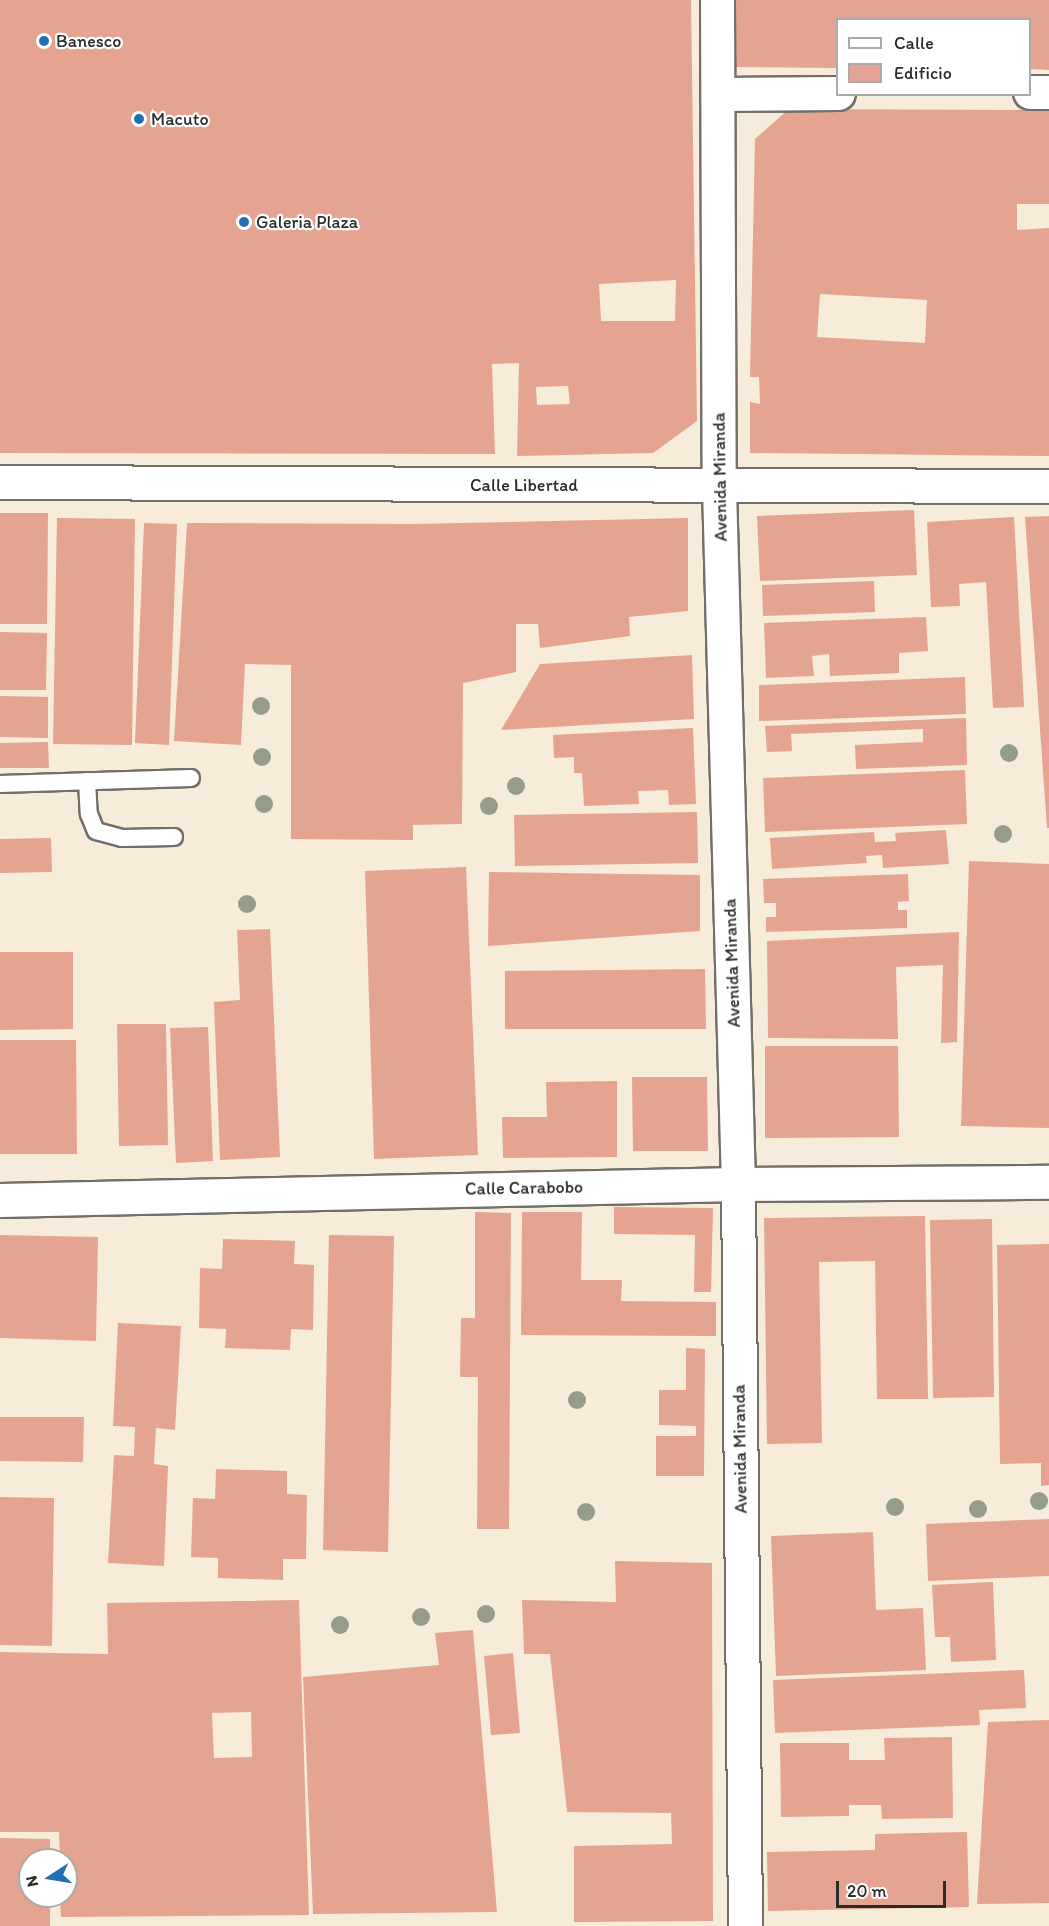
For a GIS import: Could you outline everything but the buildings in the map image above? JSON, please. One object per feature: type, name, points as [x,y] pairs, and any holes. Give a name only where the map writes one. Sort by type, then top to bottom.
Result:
[{"type":"street","name":"Avenida Miranda","points":[[717,0],[719,487],[738,1184],[744,1926]]},
{"type":"street","points":[[1031,92],[1049,92]]},
{"type":"street","points":[[718,94],[836,93]]},
{"type":"street","name":"Calle Libertad","points":[[0,482],[719,487],[1049,486]]},
{"type":"street","name":"Calle Carabobo","points":[[0,1200],[738,1184],[1049,1182]]},
{"type":"lane","points":[[0,784],[191,778]]},
{"type":"lane","points":[[87,782],[89,814],[96,831],[122,838],[174,837]]},
{"type":"place","name":"Banesco","points":[[44,41]]},
{"type":"place","name":"Macuto","points":[[139,119]]},
{"type":"place","name":"Galeria Plaza","points":[[244,222]]}]
